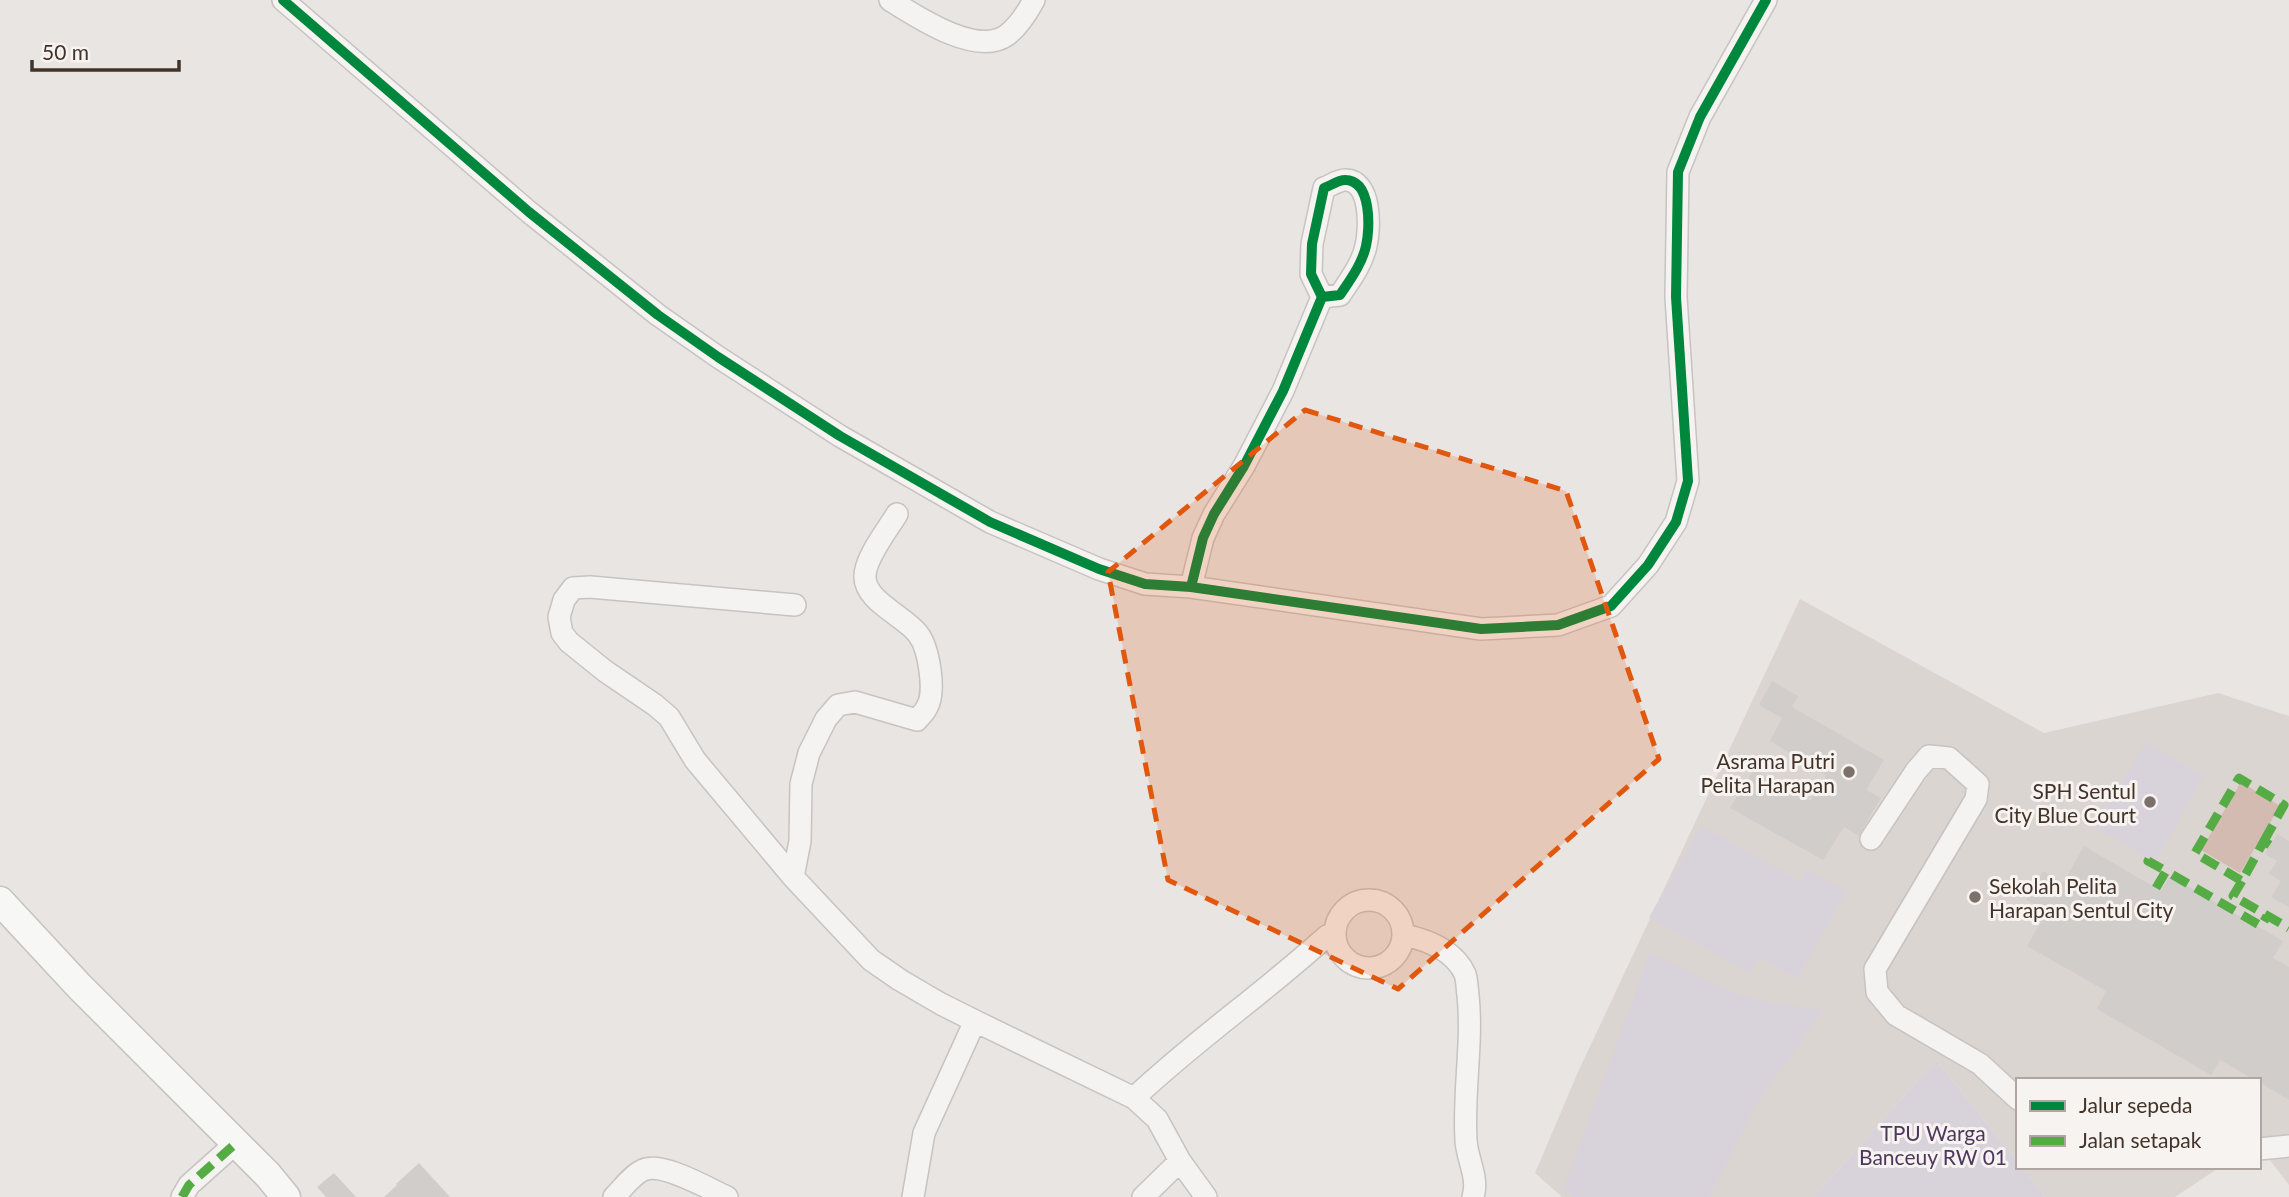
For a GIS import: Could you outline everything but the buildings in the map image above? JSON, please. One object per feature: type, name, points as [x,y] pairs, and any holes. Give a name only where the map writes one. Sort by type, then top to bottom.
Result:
[{"type":"main road","points":[[0,901],[79,986],[268,1175],[286,1197]]},
{"type":"street","points":[[283,0],[529,212],[658,315],[829,429],[990,522],[1098,569],[1145,584],[1191,587],[1481,629],[1558,625],[1611,606],[1648,565],[1676,522],[1688,481],[1676,297],[1678,172],[1700,117],[1766,0]]},
{"type":"street","points":[[890,0],[923,21],[964,38],[985,43],[1006,36],[1026,14],[1034,0]]},
{"type":"street","points":[[1191,587],[1203,538],[1283,391],[1322,297],[1311,274],[1312,244],[1324,188],[1344,180],[1355,183],[1365,195],[1369,222],[1366,248],[1340,295],[1322,297]]},
{"type":"street","points":[[793,877],[800,841],[801,784],[809,753],[826,719],[838,705],[855,702],[917,720],[929,706],[931,667],[919,634],[877,600],[866,584],[864,573],[875,549],[897,514]]},
{"type":"street","points":[[794,605],[590,587],[573,588],[564,600],[559,617],[562,633],[569,642],[670,717],[695,761],[793,877],[871,960],[910,986],[1134,1098],[1157,1119],[1180,1161],[1206,1197]]},
{"type":"street","points":[[1871,839],[1929,756],[1949,758],[1978,784],[1976,799],[1875,969],[1877,992],[1896,1015],[1980,1064],[2016,1097]]},
{"type":"street","points":[[1365,900],[1375,900],[1399,916],[1404,935],[1398,954],[1391,961],[1374,968],[1364,968],[1346,960],[1340,952],[1335,934],[1336,924],[1347,908],[1365,900]]},
{"type":"street","points":[[1134,1098],[1167,1067],[1327,936],[1335,934]]},
{"type":"street","points":[[1404,935],[1423,939],[1439,947],[1455,958],[1465,975],[1469,1010],[1466,1141],[1476,1186],[1473,1197]]},
{"type":"street","points":[[913,1197],[925,1133],[975,1020]]},
{"type":"street","points":[[182,1197],[189,1185],[236,1143]]},
{"type":"street","points":[[2261,1149],[2289,1146]]},
{"type":"street","points":[[1143,1197],[1180,1161]]},
{"type":"street","points":[[614,1197],[643,1170],[653,1168],[663,1169],[727,1197]]},
{"type":"highlighted area","points":[[1305,410],[1566,491],[1659,759],[1398,989],[1168,880],[1108,572]]},
{"type":"shaded area","name":"Sekolah Pelita Harapan Sentul City","points":[[1800,599],[2044,733],[2218,693],[2289,716],[2289,1185],[2261,1149],[2261,1078],[2016,1078],[2016,1160],[1936,1060],[1814,1197],[1562,1197],[1535,1173],[1578,1072]]},
{"type":"shaded area","points":[[2241,782],[2280,806],[2240,873],[2201,850]]},
{"type":"shaded area","points":[[2024,1169],[2217,1169],[2175,1197],[2046,1197]]},
{"type":"green space","name":"SPH Sentul City Blue Court","points":[[2145,742],[2204,776],[2155,862],[2096,828]]},
{"type":"green space","points":[[1702,826],[1799,881],[1808,870],[1846,892],[1797,979],[1759,958],[1749,973],[1649,917]]},
{"type":"green space","points":[[1650,953],[1732,992],[1772,1003],[1824,1010],[1756,1104],[1709,1197],[1574,1197],[1563,1189]]},
{"type":"green space","name":"TPU Warga Banceuy RW 01","points":[[1936,1060],[2016,1160],[2016,1169],[2024,1169],[2046,1197],[1814,1197]]},
{"type":"marked path","points":[[2264,841],[2284,805],[2239,778],[2195,853],[2242,881],[2264,841],[2270,845]]},
{"type":"marked path","points":[[2149,859],[2148,861],[2166,871]]},
{"type":"marked path","points":[[2156,888],[2166,871],[2261,926],[2267,916]]},
{"type":"marked path","points":[[2242,881],[2233,896],[2289,928]]},
{"type":"marked path","points":[[182,1197],[189,1185],[236,1143]]},
{"type":"cycle path","points":[[283,0],[529,212],[658,315],[840,436],[990,522],[1099,569],[1145,584],[1191,587],[1481,629],[1558,625],[1611,606],[1648,565],[1676,522],[1688,481],[1676,297],[1678,172],[1700,117],[1766,0]]},
{"type":"cycle path","points":[[1191,587],[1203,538],[1283,391],[1322,297],[1340,295],[1364,253],[1368,229],[1367,207],[1365,196],[1354,182],[1345,180],[1324,188],[1312,244],[1311,274],[1322,297]]},
{"type":"place","name":"Asrama Putri Pelita Harapan","points":[[1849,772]]},
{"type":"place","name":"SPH Sentul City Blue Court","points":[[2150,802]]},
{"type":"place","name":"Sekolah Pelita Harapan Sentul City","points":[[1975,897]]}]
